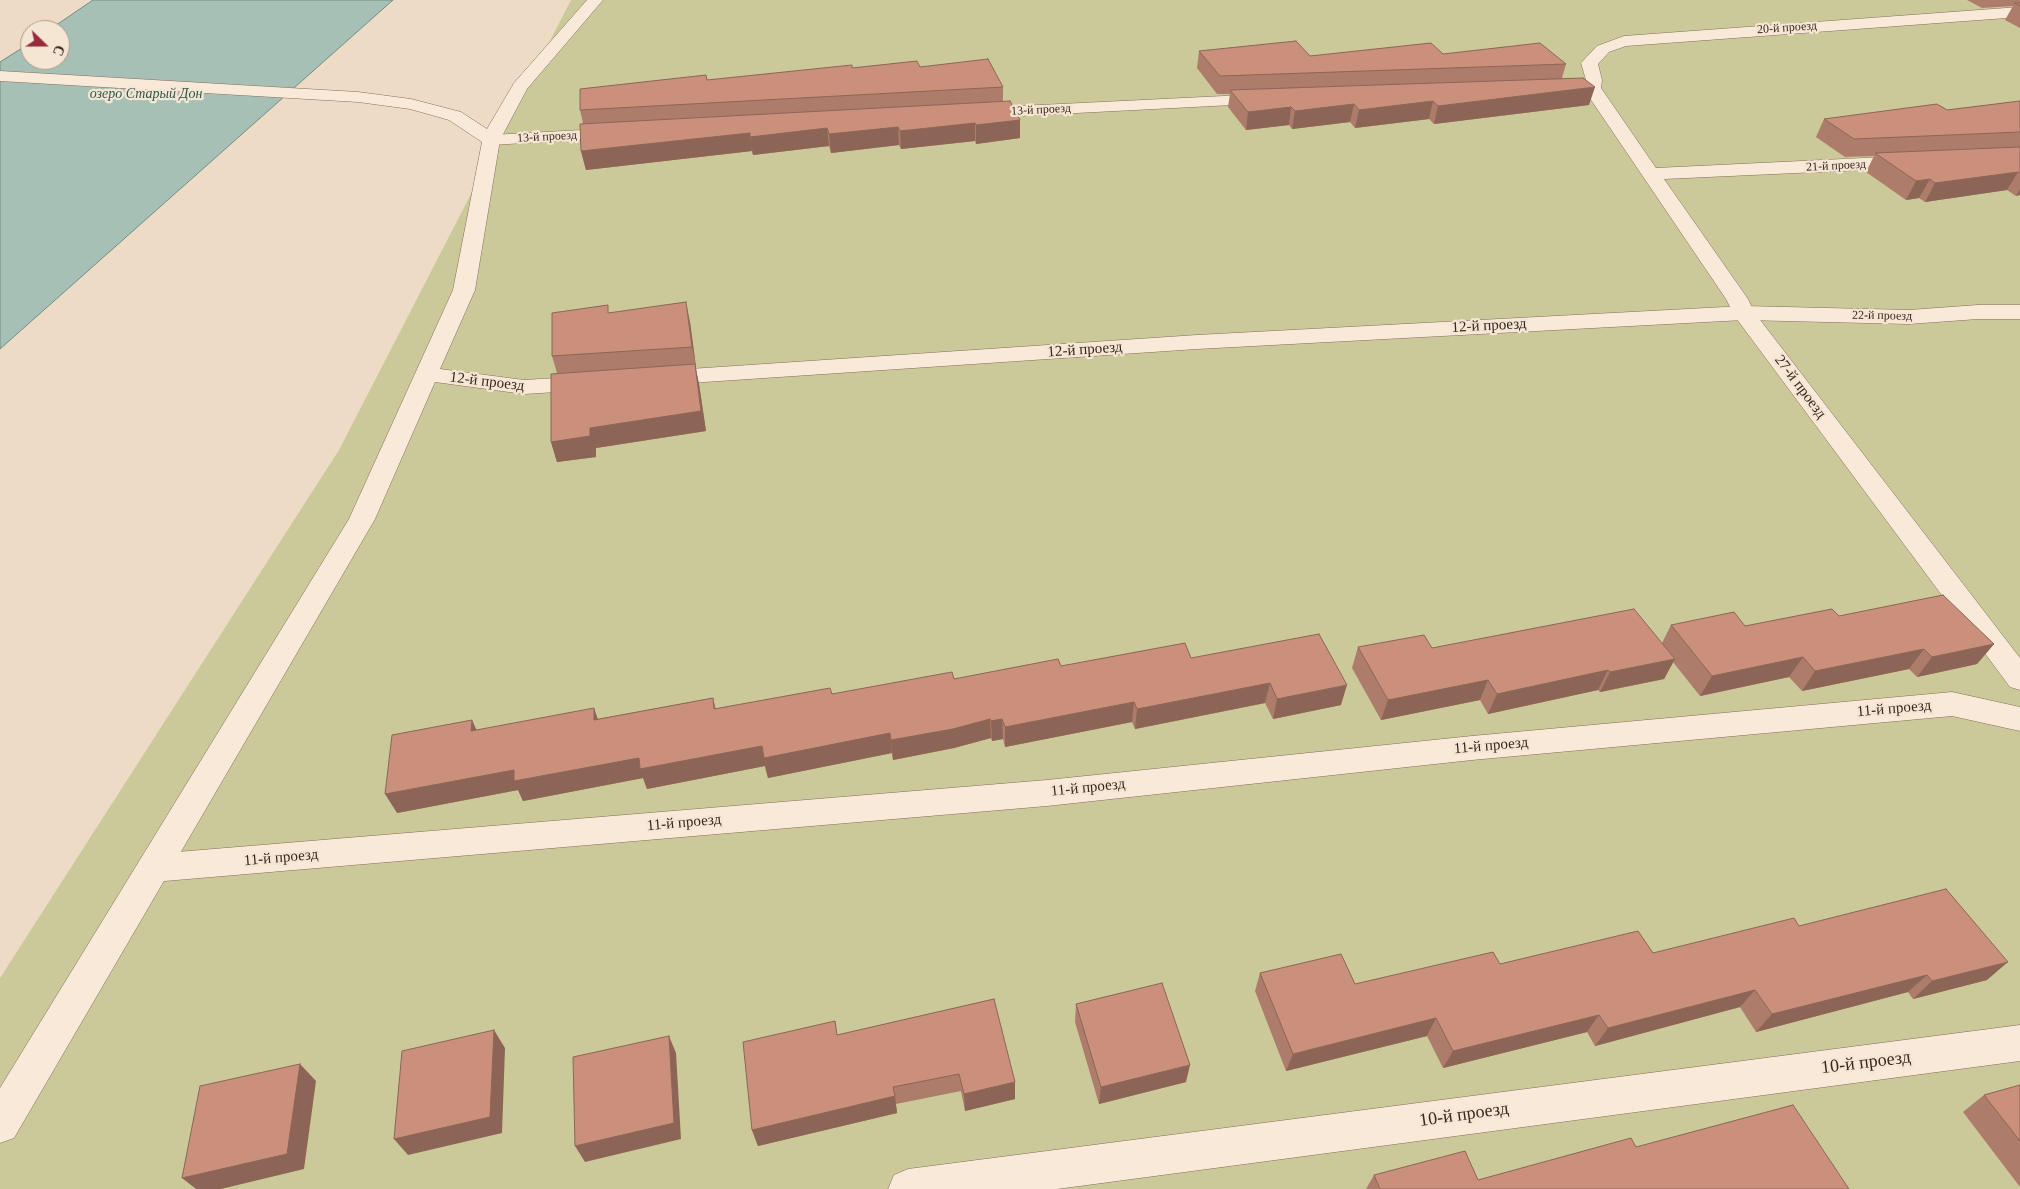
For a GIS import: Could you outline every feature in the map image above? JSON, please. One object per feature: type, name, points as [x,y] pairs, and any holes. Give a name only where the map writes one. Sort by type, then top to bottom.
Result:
[{"type":"street","points":[[0,1124],[362,519],[464,290],[491,140],[520,87],[595,0]]},
{"type":"street","name":"20-й проезд","points":[[1582,89],[1594,80],[1588,63],[1603,49],[1624,41],[2020,12]]},
{"type":"street","points":[[0,76],[358,97],[411,104],[455,116],[491,140]]},
{"type":"street","name":"27-й проезд","points":[[1582,89],[1651,174],[1737,299],[1744,313],[2020,679]]},
{"type":"street","name":"13-й проезд","points":[[958,114],[1186,102],[1285,99]]},
{"type":"street","name":"13-й проезд","points":[[491,140],[640,132]]},
{"type":"street","name":"21-й проезд","points":[[1651,174],[1920,162]]},
{"type":"street","name":"22-й проезд","points":[[1744,313],[1909,317],[1978,312],[2020,312]]},
{"type":"street","name":"12-й проезд","points":[[643,380],[1197,342],[1744,313]]},
{"type":"street","name":"12-й проезд","points":[[427,374],[524,388],[614,382]]},
{"type":"street","name":"11-й проезд","points":[[153,868],[1048,792],[1472,748],[1952,704],[2020,719]]},
{"type":"street","name":"10-й проезд","points":[[908,1189],[2020,1043]]},
{"type":"shaded area","points":[[571,0],[2020,0],[2020,1189],[0,1189],[0,978],[339,450]]},
{"type":"water","name":"озеро Старый Дон","points":[[93,0],[393,0],[0,349],[0,62],[20,49],[20,70],[70,70],[70,20],[64,20]]},
{"type":"building","points":[[1296,41],[1310,56],[1431,43],[1443,54],[1540,43],[1566,64],[1220,76],[1199,51]]},
{"type":"building","points":[[988,59],[1003,87],[580,110],[580,89],[706,75],[707,80],[852,65],[852,68],[917,61],[920,67]]},
{"type":"building","points":[[1583,78],[1595,87],[1438,106],[1433,101],[1359,110],[1354,104],[1295,111],[1291,107],[1248,112],[1230,90]]},
{"type":"building","points":[[1010,101],[1020,120],[900,131],[898,127],[829,134],[827,128],[750,137],[750,133],[581,151],[580,124]]},
{"type":"building","points":[[2020,101],[2020,132],[1854,139],[1824,119],[1937,104],[1947,110]]},
{"type":"building","points":[[2020,147],[2020,173],[1935,183],[1930,179],[1916,181],[1875,153]]},
{"type":"building","points":[[686,302],[692,347],[552,356],[552,313],[608,305],[608,313]]},
{"type":"building","points":[[695,364],[701,411],[590,428],[590,436],[551,442],[551,374]]},
{"type":"building","points":[[1943,595],[1994,644],[1932,657],[1924,649],[1815,671],[1803,657],[1712,676],[1671,625],[1734,612],[1745,626],[1832,609],[1839,616]]},
{"type":"building","points":[[1634,609],[1675,659],[1610,672],[1608,670],[1497,694],[1488,680],[1388,700],[1358,647],[1424,635],[1432,648]]},
{"type":"building","points":[[1319,634],[1347,685],[1277,699],[1270,683],[1137,709],[1134,702],[1005,727],[1002,719],[991,721],[990,719],[953,729],[891,740],[890,733],[764,758],[762,746],[640,769],[639,758],[514,781],[514,770],[385,794],[392,735],[472,720],[471,731],[594,708],[594,720],[713,698],[714,709],[830,688],[832,694],[952,672],[954,679],[1058,659],[1061,666],[1185,643],[1191,658]]},
{"type":"building","points":[[1946,889],[2008,962],[1932,981],[1927,975],[1772,1014],[1755,990],[1608,1028],[1599,1015],[1453,1051],[1436,1018],[1293,1054],[1260,973],[1341,954],[1355,984],[1493,952],[1500,964],[1638,931],[1653,953],[1794,918],[1799,926]]},
{"type":"building","points":[[1162,983],[1190,1065],[1101,1087],[1076,1004]]},
{"type":"building","points":[[994,999],[1015,1082],[964,1094],[959,1074],[893,1087],[895,1096],[752,1130],[743,1042],[835,1021],[837,1035]]},
{"type":"building","points":[[494,1030],[490,1117],[394,1139],[402,1051]]},
{"type":"building","points":[[669,1036],[674,1123],[575,1146],[573,1057]]},
{"type":"building","points":[[300,1064],[287,1154],[182,1178],[200,1086]]},
{"type":"building","points":[[2020,1085],[2020,1141],[1984,1095]]},
{"type":"building","points":[[1793,1105],[1849,1189],[1380,1189],[1374,1175],[1465,1151],[1478,1180],[1631,1138],[1636,1147]]}]
